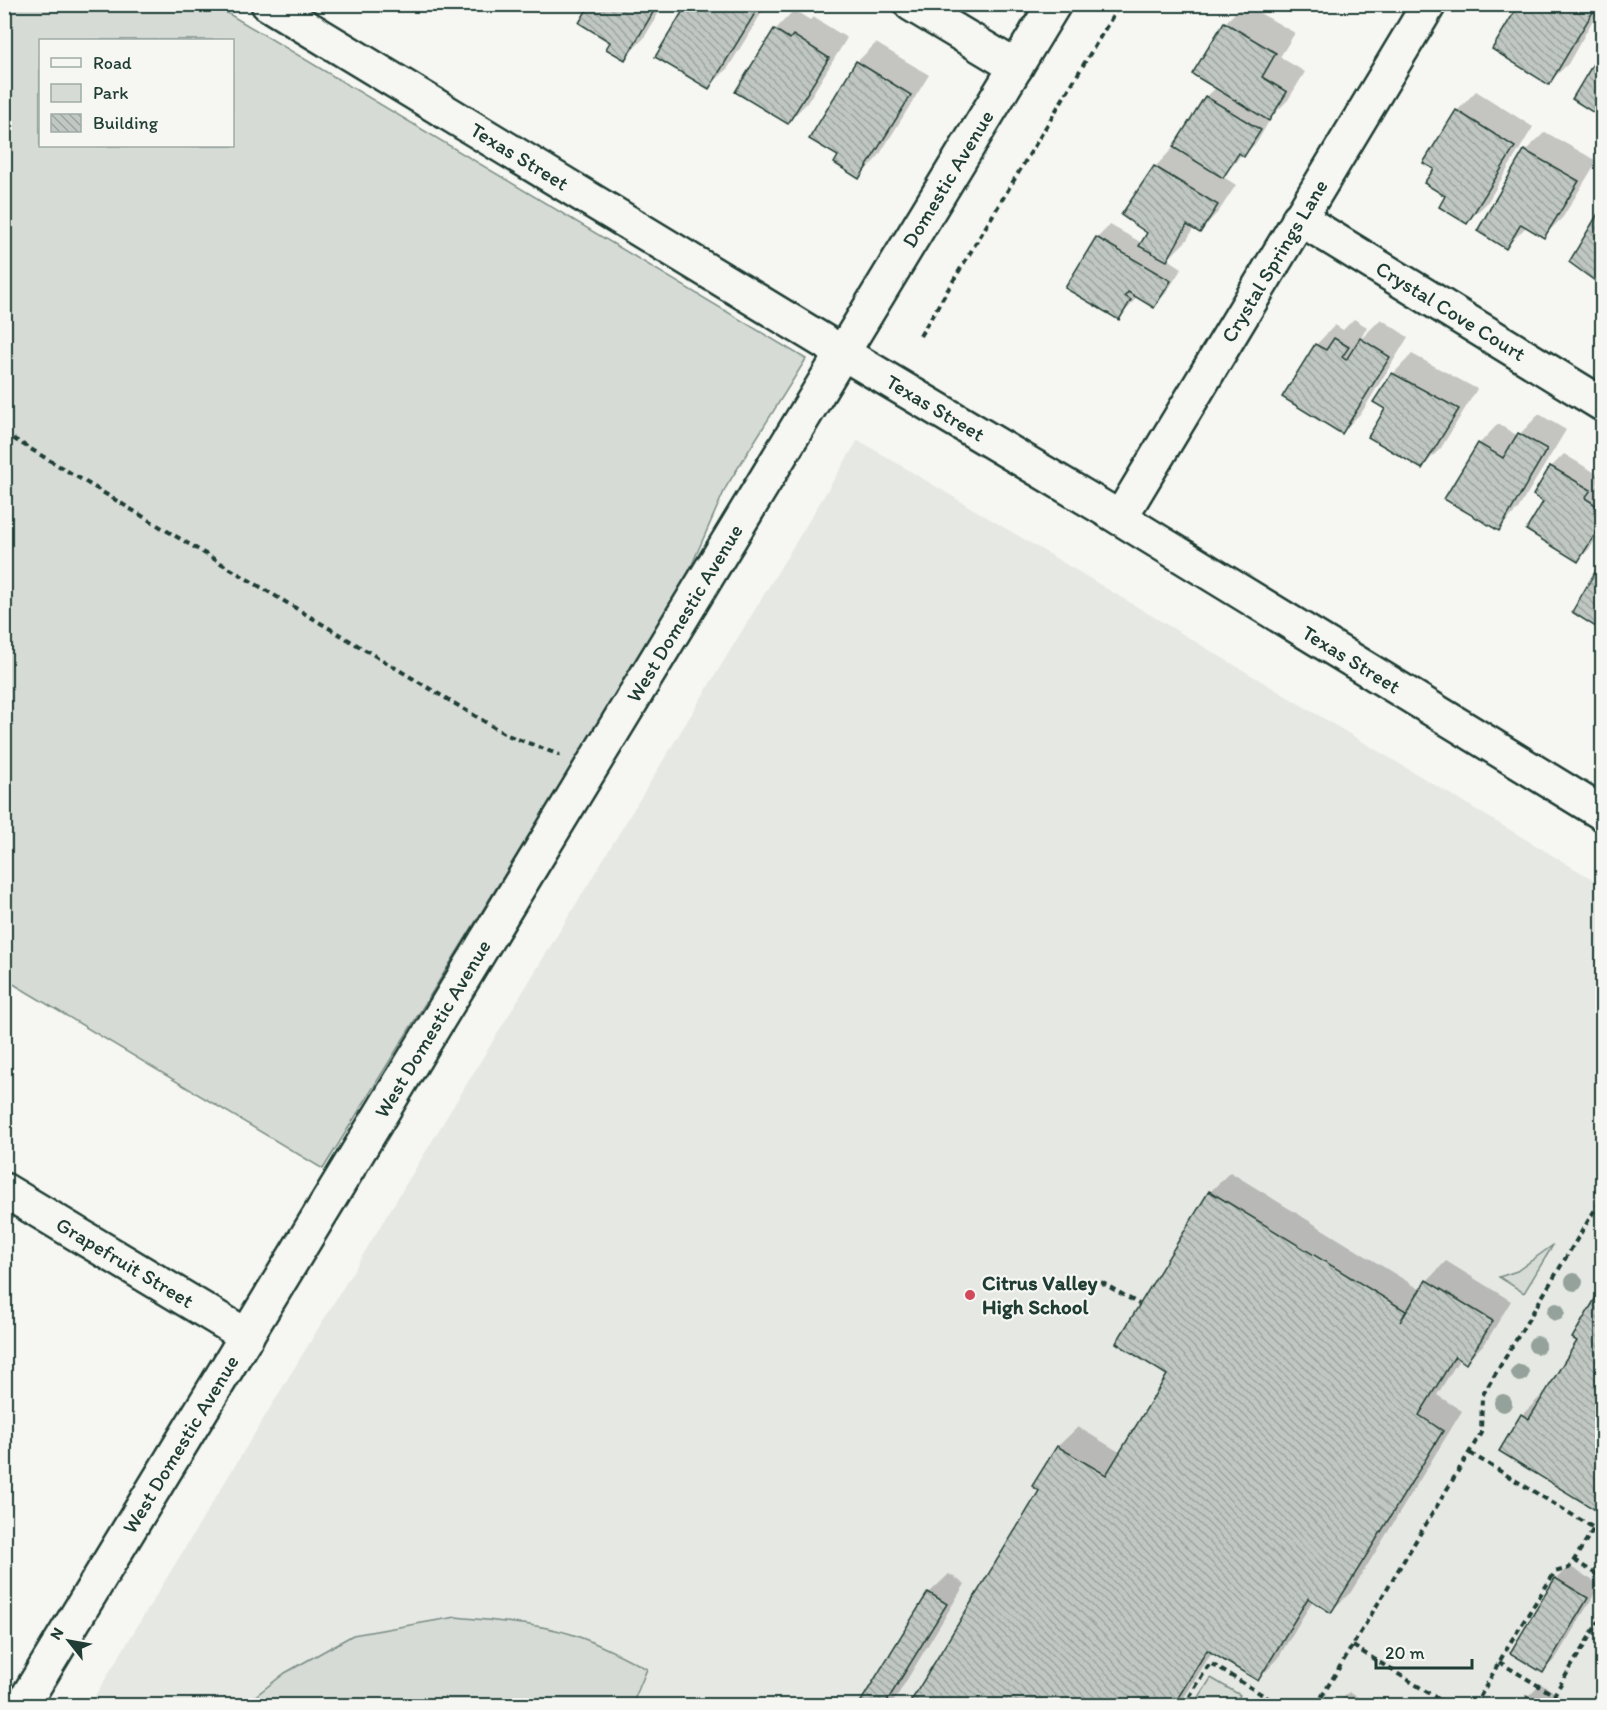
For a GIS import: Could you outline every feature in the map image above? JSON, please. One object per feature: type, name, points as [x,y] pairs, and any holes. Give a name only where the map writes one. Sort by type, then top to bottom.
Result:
[{"type":"street","name":"Texas Street","points":[[268,4],[843,353],[1120,518],[1602,813]]},
{"type":"street","points":[[911,4],[1016,67]]},
{"type":"street","name":"Domestic Avenue","points":[[843,353],[1054,4]]},
{"type":"street","name":"Crystal Springs Lane","points":[[1120,518],[1429,4]]},
{"type":"street","name":"Crystal Cove Court","points":[[1299,218],[1602,404]]},
{"type":"street","name":"West Domestic Avenue","points":[[22,1706],[843,353]]},
{"type":"street","name":"Grapefruit Street","points":[[4,1190],[247,1336]]},
{"type":"path","points":[[920,336],[1120,4]]},
{"type":"path","points":[[4,434],[507,735],[592,767]]},
{"type":"path","points":[[1316,1706],[1470,1453],[1481,1433],[1482,1396],[1602,1198]]},
{"type":"path","points":[[1101,1282],[1140,1304]]},
{"type":"path","points":[[1470,1453],[1594,1528],[1569,1569],[1555,1572],[1499,1662],[1475,1706]]},
{"type":"path","points":[[1574,1560],[1602,1578]]},
{"type":"path","points":[[1499,1662],[1554,1695],[1602,1616]]},
{"type":"path","points":[[1353,1646],[1450,1706]]},
{"type":"path","points":[[1184,1706],[1210,1663],[1281,1706]]},
{"type":"shaded area","name":"Citrus Valley High School","points":[[858,440],[1602,885],[1602,1705],[89,1706]]},
{"type":"green space","points":[[5,5],[214,5],[806,359],[726,487],[682,587],[323,1169],[5,979]]},
{"type":"green space","points":[[1553,1245],[1524,1293],[1499,1277],[1517,1271]]},
{"type":"green space","points":[[456,1617],[557,1630],[601,1646],[647,1669],[632,1705],[244,1705],[285,1673],[353,1635]]},
{"type":"green space","points":[[1211,1678],[1240,1695],[1234,1705],[1194,1705]]},
{"type":"building","points":[[590,4],[658,4],[625,60],[606,49],[610,42],[579,23]]},
{"type":"building","points":[[687,4],[748,4],[757,10],[709,89],[655,57]]},
{"type":"building","points":[[1288,4],[1305,4],[1301,12]]},
{"type":"building","points":[[1519,4],[1592,4],[1596,7],[1549,85],[1492,49]]},
{"type":"building","points":[[1224,22],[1276,53],[1262,77],[1287,92],[1269,121],[1192,74]]},
{"type":"building","points":[[774,29],[790,39],[793,35],[829,58],[788,124],[735,92]]},
{"type":"building","points":[[1602,49],[1602,118],[1572,99]]},
{"type":"building","points":[[856,61],[911,95],[859,179],[834,163],[838,156],[809,139]]},
{"type":"building","points":[[1205,96],[1261,130],[1244,157],[1239,153],[1223,178],[1173,147]]},
{"type":"building","points":[[1456,110],[1515,147],[1467,224],[1439,207],[1445,196],[1424,183],[1434,169],[1423,163]]},
{"type":"building","points":[[1524,150],[1579,181],[1544,238],[1521,224],[1506,249],[1477,231]]},
{"type":"building","points":[[1154,166],[1218,205],[1200,233],[1187,225],[1167,261],[1139,246],[1147,233],[1121,215]]},
{"type":"building","points":[[1602,207],[1602,286],[1569,262]]},
{"type":"building","points":[[1096,237],[1171,281],[1154,308],[1128,292],[1125,296],[1131,300],[1119,320],[1065,288]]},
{"type":"building","points":[[1334,338],[1349,347],[1342,357],[1346,360],[1360,338],[1390,357],[1342,434],[1282,397],[1315,344],[1326,350]]},
{"type":"building","points":[[1392,373],[1459,409],[1422,469],[1368,437],[1385,409],[1373,402]]},
{"type":"building","points":[[1518,433],[1547,449],[1499,531],[1444,499],[1478,443],[1503,458]]},
{"type":"building","points":[[1550,466],[1591,490],[1585,498],[1602,509],[1602,523],[1578,562],[1526,530],[1543,502],[1533,495]]},
{"type":"building","points":[[1602,560],[1602,631],[1572,612]]},
{"type":"building","points":[[1209,1191],[1406,1311],[1400,1322],[1426,1280],[1493,1321],[1466,1364],[1455,1356],[1419,1415],[1443,1431],[1331,1613],[1308,1598],[1258,1681],[1207,1650],[1173,1706],[908,1706],[1039,1491],[1032,1486],[1057,1446],[1106,1475],[1167,1375],[1116,1343]]},
{"type":"building","points":[[1602,1287],[1602,1514],[1499,1451],[1521,1414],[1529,1419],[1577,1341],[1572,1338]]},
{"type":"building","points":[[1555,1578],[1588,1598],[1543,1673],[1510,1653]]},
{"type":"building","points":[[928,1592],[947,1604],[884,1706],[858,1706]]},
{"type":"building","points":[[1527,1696],[1543,1706],[1521,1706]]},
{"type":"place","name":"Citrus Valley High School","points":[[970,1295]]}]
